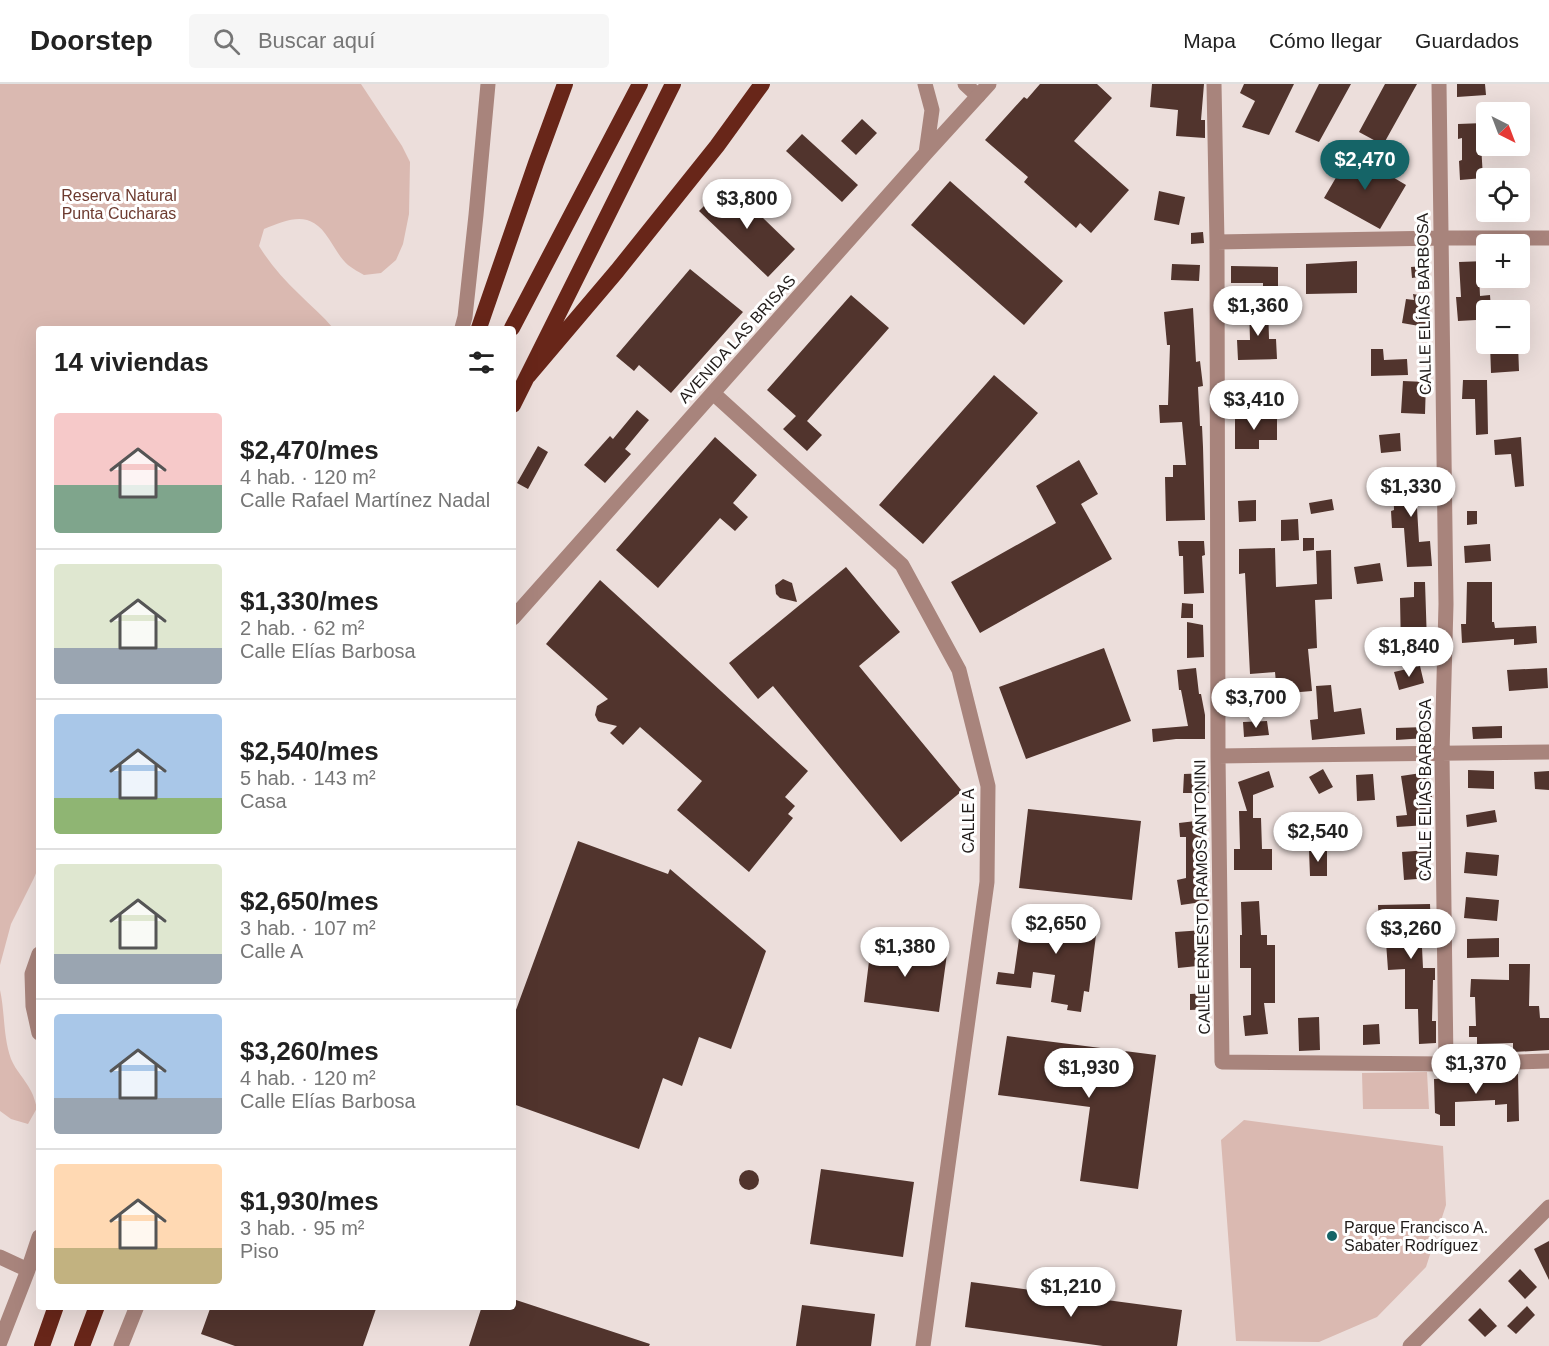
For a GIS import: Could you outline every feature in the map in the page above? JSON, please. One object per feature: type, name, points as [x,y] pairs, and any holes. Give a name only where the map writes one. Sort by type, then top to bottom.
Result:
[{"type":"highway","points":[[480,326],[565,84]]},
{"type":"highway","points":[[513,326],[640,84]]},
{"type":"highway","points":[[516,399],[673,84]]},
{"type":"highway","points":[[528,376],[617,271],[710,155],[762,84]]},
{"type":"highway","points":[[42,1346],[55,1310]]},
{"type":"highway","points":[[82,1346],[96,1310]]},
{"type":"street","points":[[463,326],[488,84]]},
{"type":"street","points":[[925,84],[932,110],[926,153]]},
{"type":"street","points":[[965,84],[978,96]]},
{"type":"street","name":"AVENIDA LAS BRISAS","points":[[516,615],[989,84]]},
{"type":"street","name":"CALLE ERNESTO RAMOS ANTONINI","points":[[1214,84],[1222,1062],[1446,1064]]},
{"type":"street","name":"CALLE ELÍAS BARBOSA","points":[[1439,84],[1446,604],[1442,753],[1446,1064]]},
{"type":"street","points":[[1217,242],[1549,238]]},
{"type":"street","name":"CALLE A","points":[[713,393],[902,565],[959,670],[988,786],[987,882],[923,1346]]},
{"type":"street","points":[[1218,756],[1549,752]]},
{"type":"street","points":[[36,963],[32,974],[36,1020]]},
{"type":"street","points":[[1446,1064],[1549,1061]]},
{"type":"street","points":[[1410,1346],[1549,1207]]},
{"type":"street","points":[[0,1342],[36,1247]]},
{"type":"street","points":[[0,1257],[28,1270]]},
{"type":"street","points":[[121,1346],[135,1310]]},
{"type":"green space","name":"Reserva Natural Punta Cucharas","points":[[0,84],[361,84],[410,162],[409,214],[403,244],[396,260],[381,273],[364,275],[345,262],[322,230],[308,220],[300,219],[264,229],[259,246],[293,289],[331,326],[36,326],[36,873],[11,924],[0,965]]},
{"type":"green space","points":[[0,990],[11,1059],[32,1093],[36,1110],[28,1124],[11,1119],[0,1111]]},
{"type":"green space","points":[[1427,1072],[1429,1109],[1363,1109],[1362,1073]]},
{"type":"green space","name":"Parque Francisco A. Sabater Rodríguez","points":[[1244,1120],[1443,1146],[1446,1205],[1426,1267],[1377,1317],[1319,1342],[1236,1341],[1221,1140]]},
{"type":"building","points":[[1040,84],[1097,84],[1112,98],[1074,141],[1129,190],[1091,233],[1080,223],[1076,228],[1024,182],[1028,177],[985,140],[1024,97],[1027,99]]},
{"type":"building","points":[[1152,84],[1204,84],[1201,120],[1205,120],[1205,138],[1176,136],[1178,110],[1150,107]]},
{"type":"building","points":[[1244,84],[1294,84],[1269,135],[1242,127],[1255,101],[1240,93]]},
{"type":"building","points":[[1319,84],[1351,84],[1319,142],[1295,132]]},
{"type":"building","points":[[1385,84],[1417,84],[1383,145],[1359,132]]},
{"type":"building","points":[[1457,84],[1485,84],[1486,95],[1457,97]]},
{"type":"building","points":[[862,119],[877,133],[856,155],[841,141]]},
{"type":"building","points":[[1476,123],[1476,156],[1482,156],[1482,168],[1476,168],[1476,179],[1460,180],[1459,161],[1462,160],[1462,138],[1458,139],[1458,124]]},
{"type":"building","points":[[802,134],[858,185],[842,202],[786,151]]},
{"type":"building","points":[[1351,152],[1406,185],[1380,229],[1324,198]]},
{"type":"building","points":[[950,181],[1063,281],[1024,325],[911,225]]},
{"type":"building","points":[[727,183],[795,249],[768,277],[699,211]]},
{"type":"building","points":[[1159,191],[1185,197],[1179,225],[1154,220]]},
{"type":"building","points":[[1203,232],[1204,243],[1191,244],[1191,233]]},
{"type":"building","points":[[1357,261],[1357,293],[1306,294],[1306,264]]},
{"type":"building","points":[[1476,261],[1476,288],[1480,288],[1480,296],[1490,295],[1490,300],[1476,300],[1476,320],[1458,321],[1456,297],[1461,297],[1459,262]]},
{"type":"building","points":[[1172,264],[1200,265],[1199,281],[1171,280]]},
{"type":"building","points":[[1231,266],[1278,267],[1278,292],[1263,292],[1263,283],[1231,283]]},
{"type":"building","points":[[1425,266],[1426,276],[1412,278],[1411,267]]},
{"type":"building","points":[[690,269],[743,312],[671,393],[639,365],[634,371],[616,356]]},
{"type":"building","points":[[1413,294],[1430,297],[1425,327],[1402,323],[1406,299],[1414,300]]},
{"type":"building","points":[[851,295],[889,328],[807,421],[822,435],[807,451],[783,429],[796,416],[767,390]]},
{"type":"building","points":[[1249,305],[1268,305],[1269,339],[1276,339],[1277,359],[1238,360],[1237,340],[1250,340]]},
{"type":"building","points":[[1193,308],[1196,362],[1200,361],[1203,386],[1198,387],[1200,426],[1202,426],[1205,520],[1166,521],[1165,477],[1173,477],[1173,465],[1186,465],[1182,422],[1160,423],[1159,405],[1168,405],[1170,345],[1167,345],[1164,312]]},
{"type":"building","points":[[1371,349],[1383,349],[1384,360],[1407,359],[1408,375],[1371,376]]},
{"type":"building","points":[[1490,354],[1518,354],[1519,371],[1491,373]]},
{"type":"building","points":[[994,375],[1038,413],[923,544],[879,505]]},
{"type":"building","points":[[1463,380],[1487,380],[1488,434],[1476,435],[1475,399],[1462,399]]},
{"type":"building","points":[[1403,381],[1426,382],[1425,414],[1401,413]]},
{"type":"building","points":[[1273,383],[1273,396],[1235,396],[1235,384]]},
{"type":"building","points":[[637,410],[649,420],[625,449],[631,454],[605,483],[584,465],[610,436],[613,439]]},
{"type":"building","points":[[1235,417],[1277,417],[1277,440],[1259,440],[1259,449],[1235,449]]},
{"type":"building","points":[[1400,433],[1401,451],[1381,453],[1379,435]]},
{"type":"building","points":[[715,437],[757,475],[733,503],[748,517],[735,531],[720,518],[658,588],[616,550]]},
{"type":"building","points":[[1521,437],[1524,486],[1515,487],[1511,454],[1495,455],[1494,440]]},
{"type":"building","points":[[538,446],[548,452],[528,489],[517,483]]},
{"type":"building","points":[[1079,460],[1098,494],[1081,504],[1112,559],[980,633],[951,582],[1056,523],[1036,486]]},
{"type":"building","points":[[1424,470],[1424,491],[1416,491],[1419,542],[1430,541],[1432,566],[1407,567],[1404,528],[1392,528],[1393,480],[1406,479],[1406,471]]},
{"type":"building","points":[[1332,499],[1334,510],[1311,514],[1309,503]]},
{"type":"building","points":[[1256,500],[1256,521],[1239,522],[1238,501]]},
{"type":"building","points":[[1467,511],[1477,511],[1477,524],[1467,525]]},
{"type":"building","points":[[1298,519],[1299,540],[1281,541],[1281,520]]},
{"type":"building","points":[[1303,538],[1314,538],[1314,550],[1303,551]]},
{"type":"building","points":[[1178,541],[1204,541],[1205,555],[1202,556],[1204,593],[1184,594],[1183,556],[1179,556]]},
{"type":"building","points":[[1490,544],[1491,561],[1465,563],[1464,546]]},
{"type":"building","points":[[1275,548],[1276,587],[1317,584],[1316,551],[1331,550],[1332,599],[1315,600],[1317,648],[1308,649],[1312,691],[1277,694],[1275,672],[1250,674],[1245,573],[1239,574],[1239,549]]},
{"type":"building","points":[[1380,563],[1383,581],[1357,584],[1354,567]]},
{"type":"building","points":[[846,567],[900,632],[859,666],[962,791],[901,842],[773,686],[758,699],[729,663]]},
{"type":"building","points":[[783,579],[792,583],[797,602],[780,598],[776,594],[775,585]]},
{"type":"building","points":[[600,580],[808,771],[785,797],[795,806],[788,814],[793,818],[749,872],[677,810],[702,781],[640,727],[623,745],[610,733],[617,726],[598,721],[595,715],[597,706],[608,699],[546,644]]},
{"type":"building","points":[[1414,582],[1425,582],[1427,643],[1422,643],[1423,649],[1401,651],[1400,598],[1414,597]]},
{"type":"building","points":[[1467,582],[1492,582],[1492,622],[1495,628],[1536,626],[1537,643],[1514,645],[1514,639],[1462,643],[1461,624],[1466,624]]},
{"type":"building","points":[[1182,603],[1193,604],[1193,618],[1181,618]]},
{"type":"building","points":[[1187,622],[1203,625],[1204,657],[1187,658]]},
{"type":"building","points":[[1104,648],[1131,721],[1026,759],[999,687]]},
{"type":"building","points":[[1420,666],[1424,683],[1399,690],[1394,672]]},
{"type":"building","points":[[1196,668],[1199,694],[1201,694],[1205,715],[1205,739],[1153,742],[1152,729],[1188,726],[1181,690],[1179,690],[1177,670]]},
{"type":"building","points":[[1547,668],[1548,688],[1509,691],[1507,670]]},
{"type":"building","points":[[1331,685],[1334,712],[1361,708],[1365,734],[1312,740],[1310,720],[1318,719],[1316,686]]},
{"type":"building","points":[[1267,721],[1269,735],[1244,737],[1243,722]]},
{"type":"building","points":[[1502,726],[1502,738],[1473,739],[1472,727]]},
{"type":"building","points":[[1425,727],[1426,738],[1396,740],[1396,728]]},
{"type":"building","points":[[1323,769],[1333,787],[1319,794],[1309,777]]},
{"type":"building","points":[[1468,770],[1494,771],[1494,789],[1468,788]]},
{"type":"building","points":[[1269,771],[1274,787],[1253,795],[1253,818],[1261,818],[1262,849],[1272,849],[1272,870],[1234,870],[1234,849],[1240,849],[1239,811],[1247,811],[1238,782]]},
{"type":"building","points":[[1549,771],[1549,790],[1535,789],[1534,772]]},
{"type":"building","points":[[1428,772],[1432,797],[1425,798],[1427,825],[1397,827],[1396,816],[1407,815],[1401,776]]},
{"type":"building","points":[[1208,773],[1209,793],[1183,793],[1184,774]]},
{"type":"building","points":[[1373,774],[1375,800],[1357,801],[1356,775]]},
{"type":"building","points":[[1028,809],[1141,821],[1132,900],[1019,888]]},
{"type":"building","points":[[1495,810],[1497,822],[1467,827],[1466,815]]},
{"type":"building","points":[[1204,820],[1206,861],[1203,861],[1209,901],[1181,905],[1177,880],[1186,878],[1186,837],[1180,837],[1179,823]]},
{"type":"building","points":[[578,841],[668,874],[670,869],[766,951],[731,1049],[699,1037],[682,1086],[663,1078],[639,1149],[516,1105],[516,1010]]},
{"type":"building","points":[[1309,850],[1327,850],[1327,876],[1310,876]]},
{"type":"building","points":[[1428,850],[1430,878],[1404,880],[1402,852]]},
{"type":"building","points":[[1466,852],[1499,855],[1497,876],[1464,873]]},
{"type":"building","points":[[1466,897],[1499,900],[1497,921],[1464,918]]},
{"type":"building","points":[[1259,901],[1261,935],[1267,935],[1267,945],[1275,945],[1275,1003],[1264,1003],[1268,1034],[1245,1036],[1243,1016],[1251,1015],[1251,968],[1240,968],[1241,902]]},
{"type":"building","points":[[1430,904],[1431,927],[1421,927],[1423,968],[1435,968],[1432,1021],[1436,1021],[1436,1043],[1419,1044],[1418,1009],[1405,1009],[1405,969],[1388,970],[1385,928],[1379,928],[1378,905]]},
{"type":"building","points":[[1023,911],[1098,919],[1089,992],[1084,991],[1081,1012],[1067,1010],[1068,1005],[1051,1002],[1055,975],[1033,972],[1031,988],[996,984],[998,972],[1014,974]]},
{"type":"building","points":[[1204,930],[1207,965],[1178,968],[1175,932]]},
{"type":"building","points":[[1499,938],[1499,957],[1467,958],[1467,939]]},
{"type":"building","points":[[871,945],[947,954],[939,1012],[864,1002]]},
{"type":"building","points":[[1509,964],[1530,964],[1529,1006],[1539,1006],[1540,1018],[1549,1018],[1549,1050],[1513,1052],[1513,1043],[1477,1044],[1477,1037],[1469,1037],[1469,1026],[1476,1026],[1475,997],[1470,997],[1471,979],[1509,980]]},
{"type":"building","points":[[1210,993],[1211,1009],[1190,1010],[1190,994]]},
{"type":"building","points":[[1319,1017],[1320,1050],[1299,1051],[1298,1018]]},
{"type":"building","points":[[1379,1024],[1380,1044],[1363,1045],[1363,1025]]},
{"type":"building","points":[[1007,1036],[1156,1055],[1138,1189],[1080,1181],[1090,1107],[998,1095]]},
{"type":"building","points":[[1494,1074],[1518,1074],[1519,1121],[1507,1122],[1507,1104],[1495,1105],[1495,1100],[1455,1102],[1455,1126],[1440,1126],[1440,1115],[1435,1113],[1434,1079],[1455,1078],[1455,1082],[1494,1079]]},
{"type":"building","points":[[821,1169],[914,1182],[903,1257],[810,1244]]},
{"type":"building","points":[[749,1170],[756,1173],[759,1180],[756,1187],[749,1190],[742,1187],[739,1180],[742,1173]]},
{"type":"building","points":[[1549,1241],[1549,1280],[1534,1249]]},
{"type":"building","points":[[1520,1269],[1537,1287],[1525,1299],[1508,1281]]},
{"type":"building","points":[[971,1282],[1182,1310],[1177,1346],[1103,1346],[965,1327]]},
{"type":"building","points":[[516,1300],[650,1344],[649,1346],[469,1346],[481,1310],[516,1310]]},
{"type":"building","points":[[802,1305],[875,1314],[871,1346],[796,1346]]},
{"type":"building","points":[[1527,1306],[1535,1315],[1516,1334],[1507,1326]]},
{"type":"building","points":[[1480,1308],[1497,1326],[1485,1337],[1468,1320]]},
{"type":"building","points":[[210,1310],[376,1310],[363,1346],[235,1346],[201,1334]]},
{"type":"place","name":"Parque Francisco A. Sabater Rodríguez","points":[[1332,1236]]}]
